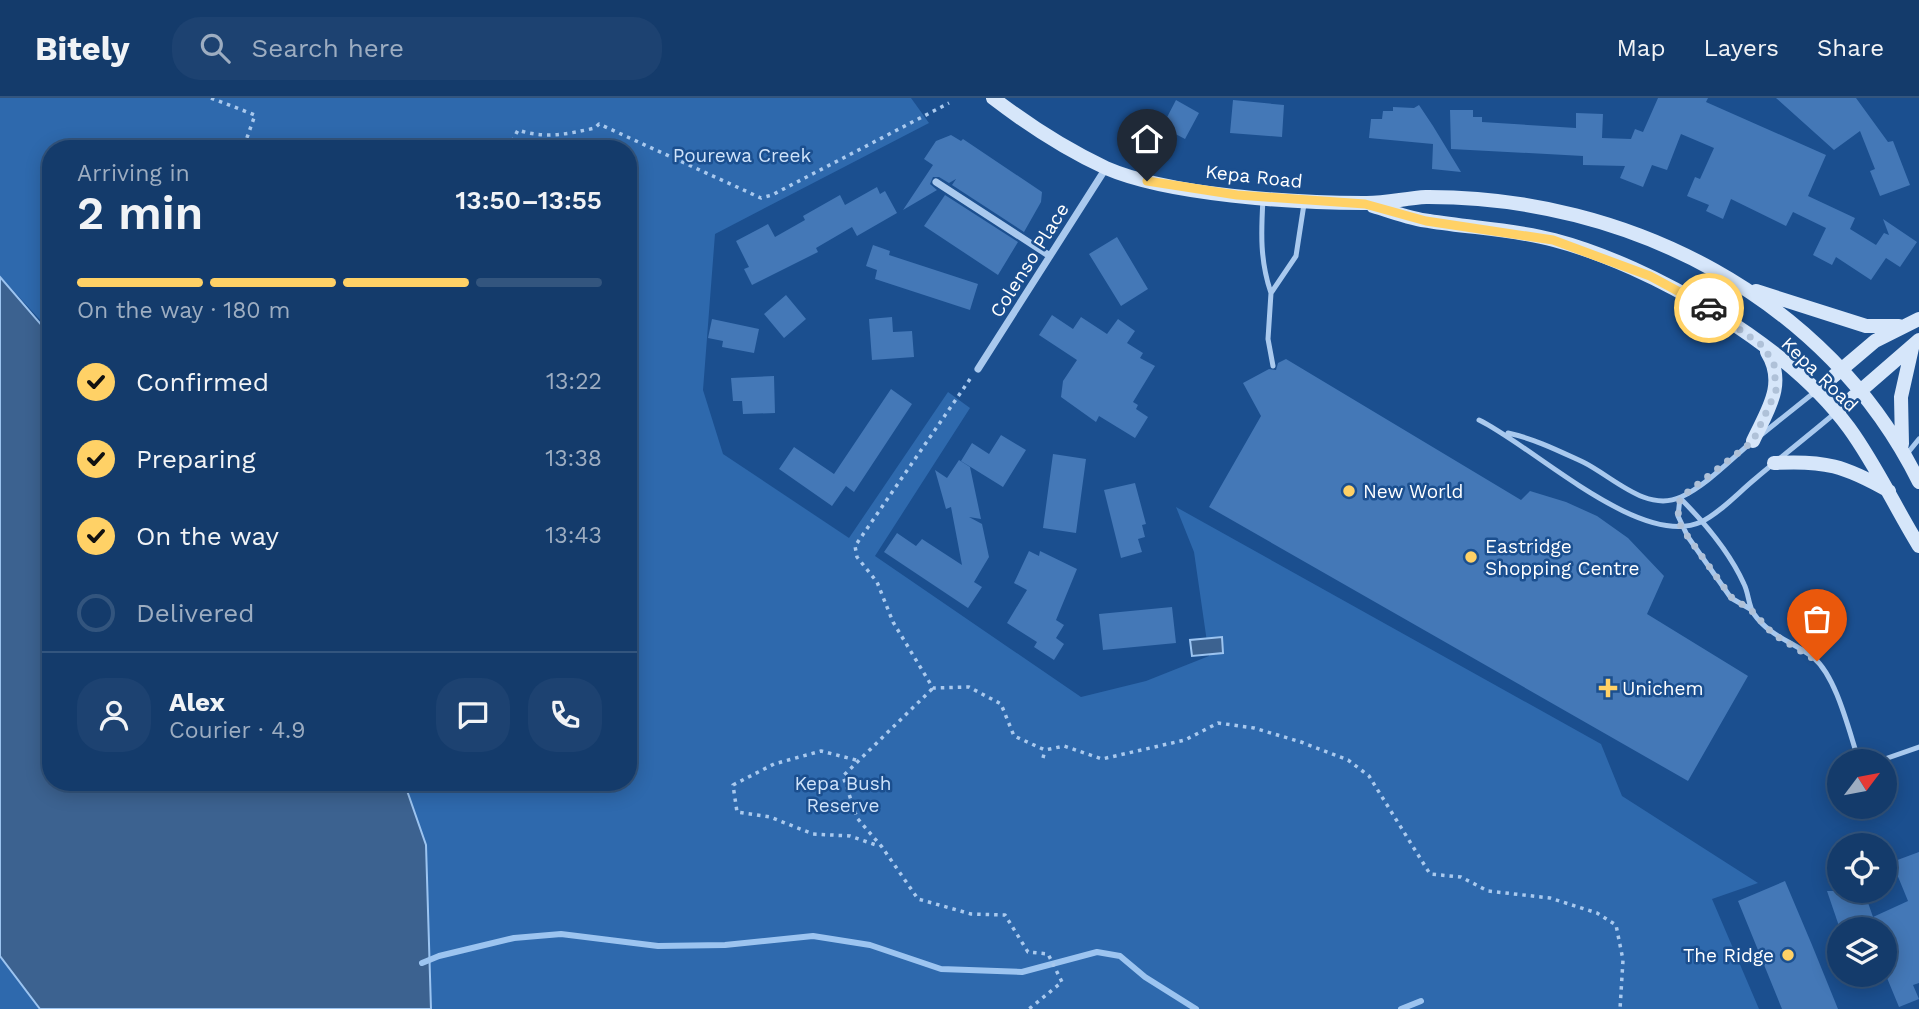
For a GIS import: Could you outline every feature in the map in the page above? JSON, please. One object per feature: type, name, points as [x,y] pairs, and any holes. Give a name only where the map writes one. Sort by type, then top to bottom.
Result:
[{"type":"main road","name":"Kepa Road","points":[[993,98],[1021,119],[1106,168],[1147,181],[1305,201],[1365,204],[1426,197],[1581,214],[1675,251],[1748,289],[1796,327],[1841,369],[1879,413],[1919,482]]},
{"type":"main road","name":"Kepa Road","points":[[1365,204],[1426,221],[1518,232],[1579,247],[1682,292],[1763,346],[1816,391],[1836,412],[1890,492],[1919,546]]},
{"type":"main road","points":[[1748,289],[1866,326],[1899,326]]},
{"type":"main road","points":[[1816,391],[1899,326],[1919,319]]},
{"type":"main road","points":[[1836,412],[1915,344]]},
{"type":"main road","points":[[1904,452],[1901,397],[1915,344]]},
{"type":"main road","points":[[1753,441],[1776,391],[1774,364],[1763,346]]},
{"type":"main road","points":[[1774,463],[1820,461],[1862,476],[1890,492]]},
{"type":"street","name":"Colenso Place","points":[[978,369],[1106,168]]},
{"type":"street","points":[[936,182],[1050,256]]},
{"type":"lane","points":[[1263,197],[1260,243],[1264,273],[1271,293],[1268,339],[1273,366]]},
{"type":"lane","points":[[1271,293],[1296,256],[1305,201]]},
{"type":"lane","points":[[1504,432],[1531,439],[1587,464],[1651,500],[1680,498],[1816,391]]},
{"type":"lane","points":[[1479,419],[1504,432],[1544,463],[1637,517],[1657,526],[1681,527],[1703,521],[1836,412]]},
{"type":"lane","points":[[1904,452],[1919,439]]},
{"type":"lane","points":[[1680,498],[1703,521],[1744,584],[1752,611]]},
{"type":"lane","points":[[1680,498],[1678,516],[1681,527],[1731,597],[1752,611],[1773,634],[1807,652],[1824,669],[1854,749]]},
{"type":"lane","points":[[1897,755],[1918,747]]},
{"type":"path","points":[[211,98],[255,115],[246,140]]},
{"type":"path","points":[[637,141],[761,198],[772,195],[949,103]]},
{"type":"path","points":[[512,140],[517,130],[532,135],[554,136],[595,128],[600,124],[635,140]]},
{"type":"path","points":[[933,688],[893,622],[877,582],[857,556],[855,546],[978,369]]},
{"type":"path","points":[[1029,1009],[1062,982],[1048,954],[1028,952],[1005,915],[971,914],[918,899],[882,846],[858,818],[843,776],[856,760],[933,688],[969,687],[1001,704],[1014,736],[1045,750],[1064,746],[1102,759],[1185,740],[1218,723],[1254,728],[1348,760],[1369,776],[1430,874],[1461,877],[1488,891],[1550,898],[1597,913],[1616,925],[1623,960],[1620,1009]]},
{"type":"path","points":[[1042,758],[1045,750]]},
{"type":"path","points":[[856,760],[821,751],[774,764],[733,785],[737,812],[770,817],[813,834],[849,836],[882,846]]},
{"type":"green space","name":"Kepa Bush Reserve","points":[[0,98],[911,98],[929,123],[715,234],[703,390],[723,454],[849,538],[948,392],[970,408],[875,556],[1081,697],[1146,681],[1209,656],[1194,552],[1176,507],[1601,744],[1622,796],[1758,883],[1712,899],[1759,1009],[0,1009],[0,277],[42,326],[42,791],[637,791],[637,140],[42,140],[42,322],[0,276]]},
{"type":"shaded area","points":[[0,277],[42,326],[42,791],[407,791],[426,845],[431,1009],[40,1009],[0,956]]},
{"type":"shaded area","points":[[1222,637],[1223,653],[1192,656],[1190,640]]},
{"type":"building","points":[[1658,98],[1708,98],[1706,102],[1826,155],[1808,196],[1855,218],[1850,229],[1876,245],[1884,233],[1889,235],[1883,219],[1917,242],[1900,267],[1886,258],[1871,280],[1836,257],[1832,265],[1813,255],[1826,228],[1793,212],[1786,226],[1731,199],[1723,219],[1706,211],[1709,205],[1687,196],[1695,177],[1700,179],[1714,148],[1681,134],[1667,170],[1652,165],[1643,187],[1620,178],[1625,166],[1583,165],[1583,156],[1451,149],[1450,110],[1473,110],[1473,117],[1482,117],[1482,122],[1576,128],[1576,113],[1603,114],[1602,138],[1631,139],[1635,129],[1643,132]]},
{"type":"building","points":[[1776,98],[1856,98],[1888,142],[1893,141],[1910,185],[1880,196],[1870,171],[1875,169],[1860,131],[1834,150]]},
{"type":"building","points":[[1176,100],[1199,113],[1185,139],[1162,127]]},
{"type":"building","points":[[1233,100],[1284,105],[1282,137],[1230,133]]},
{"type":"building","points":[[1419,105],[1461,172],[1432,169],[1433,144],[1369,138],[1371,119],[1382,119],[1383,111],[1393,111],[1393,107],[1414,108]]},
{"type":"building","points":[[951,135],[961,141],[963,139],[1042,192],[1041,202],[1024,232],[952,185],[956,179],[949,183],[939,177],[933,177],[930,184],[937,190],[903,210],[933,165],[924,159],[936,141]]},
{"type":"building","points":[[877,187],[880,194],[885,191],[897,213],[857,236],[852,227],[816,248],[818,252],[752,285],[744,269],[749,267],[736,241],[768,224],[775,237],[805,220],[803,216],[840,195],[845,205]]},
{"type":"building","points":[[945,195],[1018,242],[998,275],[924,226]]},
{"type":"building","points":[[1117,237],[1148,289],[1121,306],[1089,254]]},
{"type":"building","points":[[873,245],[890,251],[889,255],[978,284],[970,310],[875,279],[877,270],[866,266]]},
{"type":"building","points":[[786,295],[806,319],[784,338],[764,314]]},
{"type":"building","points":[[1052,315],[1073,329],[1081,317],[1107,334],[1118,319],[1135,331],[1127,343],[1143,353],[1140,358],[1155,366],[1133,402],[1138,405],[1136,409],[1148,417],[1135,438],[1099,416],[1096,422],[1061,397],[1063,381],[1077,360],[1039,335]]},
{"type":"building","points":[[892,317],[893,332],[912,331],[914,357],[872,360],[869,319]]},
{"type":"building","points":[[712,319],[759,329],[754,353],[722,347],[723,341],[708,338]]},
{"type":"building","name":"Eastridge Shopping Centre","points":[[1286,359],[1521,500],[1530,491],[1566,502],[1597,516],[1628,538],[1664,576],[1647,614],[1748,676],[1688,781],[1209,507],[1261,416],[1243,383],[1269,369],[1276,370],[1278,363]]},
{"type":"building","points":[[774,376],[775,413],[743,414],[742,401],[733,401],[731,378]]},
{"type":"building","points":[[891,389],[912,404],[854,492],[846,486],[832,506],[779,469],[794,447],[834,474]]},
{"type":"building","points":[[1001,435],[1026,450],[1003,487],[961,461],[972,443],[989,454]]},
{"type":"building","points":[[1053,454],[1086,459],[1076,533],[1043,528]]},
{"type":"building","points":[[959,460],[970,467],[981,519],[969,517],[982,524],[989,557],[974,582],[982,587],[968,608],[884,552],[897,533],[916,546],[922,539],[962,565],[951,507],[946,509],[935,470],[947,478]]},
{"type":"building","points":[[1135,483],[1146,524],[1142,525],[1145,537],[1138,539],[1142,552],[1121,558],[1104,490]]},
{"type":"building","points":[[1029,551],[1039,556],[1040,551],[1077,569],[1056,620],[1064,625],[1056,638],[1064,644],[1054,660],[1034,647],[1037,642],[1007,623],[1027,590],[1014,583]]},
{"type":"building","points":[[1172,607],[1176,643],[1103,650],[1099,614]]},
{"type":"building","points":[[1919,852],[1919,983],[1913,985],[1919,999],[1899,1007],[1891,987],[1897,987],[1897,917],[1873,917],[1908,901],[1897,874],[1897,860]]},
{"type":"building","name":"The Ridge","points":[[1785,881],[1838,1009],[1782,1009],[1738,901]]},
{"type":"building","points":[[1831,903],[1868,903],[1873,917],[1836,917]]},
{"type":"waterway","points":[[422,963],[439,956],[514,938],[561,934],[658,946],[725,945],[813,936],[870,945],[941,969],[1022,972],[1097,952],[1120,956],[1145,977],[1196,1009]]},
{"type":"waterway","points":[[1401,1009],[1421,1001]]},
{"type":"way so far","points":[[1709,308],[1763,346],[1774,364],[1776,391],[1753,441],[1680,498],[1678,516],[1681,527],[1731,597],[1752,611],[1773,634],[1807,652],[1817,661]]},
{"type":"place","name":"New World","points":[[1349,491]]},
{"type":"place","name":"Eastridge Shopping Centre","points":[[1471,557]]},
{"type":"place","name":"Unichem","points":[[1608,688]]},
{"type":"place","name":"The Ridge","points":[[1788,955]]},
{"type":"route","points":[[1147,181],[1237,195],[1365,204],[1426,221],[1518,232],[1579,247],[1650,276],[1709,308]]},
{"type":"park label","name":"Pourewa Creek","points":[[742,155]]}]
